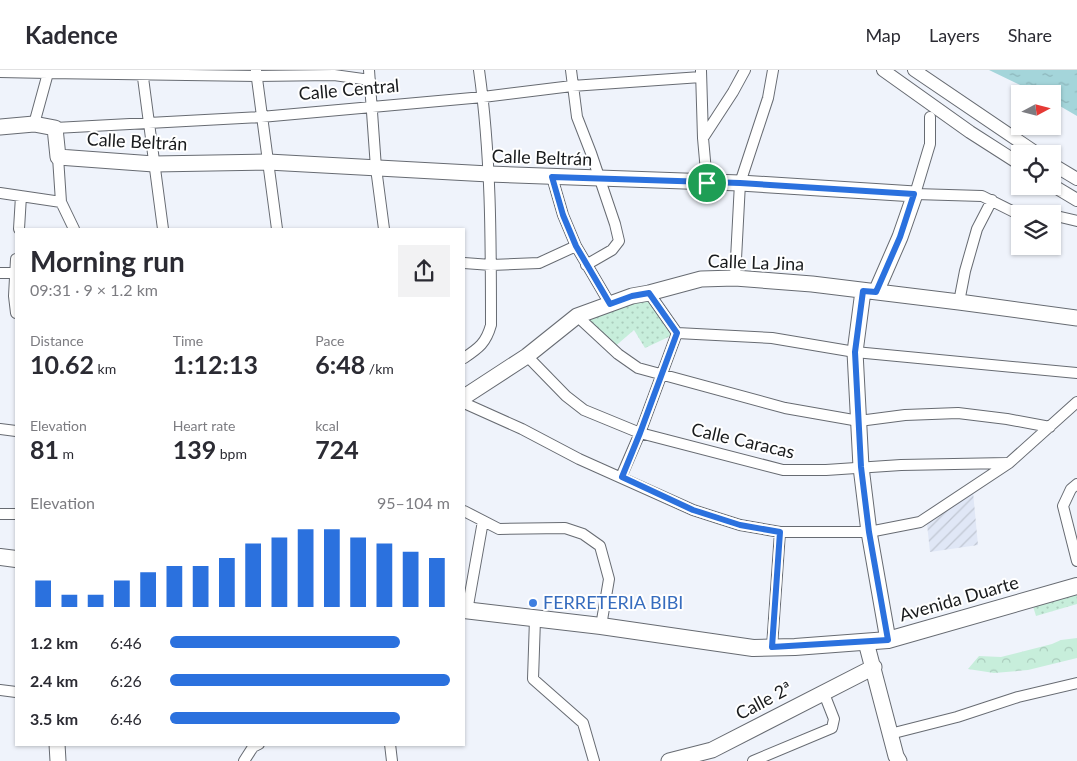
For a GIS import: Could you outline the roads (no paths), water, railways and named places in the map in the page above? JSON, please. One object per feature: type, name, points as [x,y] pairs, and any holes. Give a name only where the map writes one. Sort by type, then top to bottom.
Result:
[{"type":"main road","name":"Calle Central","points":[[0,127],[34,124],[55,128]]},
{"type":"main road","points":[[55,128],[58,157]]},
{"type":"main road","name":"Calle Beltrán","points":[[58,157],[154,164],[268,162],[552,177],[740,183],[914,194]]},
{"type":"main road","points":[[888,640],[869,532],[861,467],[855,352],[870,292],[900,237],[914,194]]},
{"type":"main road","name":"Calle La Jina","points":[[465,396],[527,356],[577,316],[632,296],[701,279],[735,278],[812,284],[1077,318]]},
{"type":"main road","points":[[0,558],[15,560]]},
{"type":"main road","name":"Avenida Duarte","points":[[466,611],[601,626],[753,648],[888,640],[1077,586]]},
{"type":"main road","points":[[866,642],[898,761]]},
{"type":"main road","name":"Calle 2ª","points":[[669,761],[712,750],[823,691],[874,667]]},
{"type":"main road","points":[[57,746],[58,761]]},
{"type":"street","points":[[465,357],[479,348],[488,336],[491,325],[489,174],[479,70]]},
{"type":"street","points":[[571,70],[577,117],[592,153],[619,241],[612,250],[586,266]]},
{"type":"street","points":[[703,138],[745,70]]},
{"type":"street","points":[[735,278],[740,183],[768,98],[773,70]]},
{"type":"street","points":[[883,70],[970,132],[1011,158]]},
{"type":"street","points":[[914,70],[1025,145]]},
{"type":"street","points":[[0,72],[369,75],[376,168],[384,228]]},
{"type":"street","points":[[34,124],[48,72]]},
{"type":"street","points":[[142,72],[163,228]]},
{"type":"street","points":[[256,73],[277,228]]},
{"type":"street","points":[[701,73],[703,138],[707,183]]},
{"type":"street","name":"Calle Central","points":[[55,128],[261,117],[483,97],[701,73]]},
{"type":"street","points":[[914,194],[930,144],[930,117]]},
{"type":"street","points":[[58,157],[62,202],[74,228]]},
{"type":"street","points":[[1061,169],[1077,179]]},
{"type":"street","points":[[552,177],[563,215],[576,246],[610,304]]},
{"type":"street","points":[[1061,190],[1077,200]]},
{"type":"street","points":[[0,193],[62,202]]},
{"type":"street","name":"Calle Beltrán","points":[[914,194],[982,196],[1011,210]]},
{"type":"street","points":[[19,228],[21,196]]},
{"type":"street","points":[[959,302],[965,271],[977,229],[992,200]]},
{"type":"street","points":[[1061,217],[1077,221]]},
{"type":"street","points":[[465,263],[491,265],[539,263],[576,246]]},
{"type":"street","points":[[0,273],[15,274]]},
{"type":"street","points":[[15,285],[15,304]]},
{"type":"street","points":[[649,293],[677,333]]},
{"type":"street","points":[[577,316],[618,354],[638,368],[785,408],[859,420],[905,415],[958,413],[1050,427]]},
{"type":"street","points":[[677,333],[772,338],[855,352],[1077,373]]},
{"type":"street","points":[[622,477],[677,333]]},
{"type":"street","name":"Calle Caracas","points":[[527,356],[566,396],[584,410],[640,433],[783,470],[1009,463]]},
{"type":"street","points":[[465,403],[693,510],[740,525],[780,532],[869,532],[920,522],[1009,463],[1077,402]]},
{"type":"street","points":[[0,429],[15,431]]},
{"type":"street","points":[[1077,484],[1071,489],[1063,506],[1077,561]]},
{"type":"street","points":[[465,512],[499,529],[565,528],[583,534],[600,546],[608,579],[601,626]]},
{"type":"street","points":[[0,514],[15,514]]},
{"type":"street","points":[[466,611],[483,521]]},
{"type":"street","points":[[772,647],[780,532]]},
{"type":"street","points":[[535,619],[534,679],[582,724],[594,761]]},
{"type":"street","points":[[890,734],[957,717],[1018,697],[1077,683]]},
{"type":"street","points":[[0,690],[15,692]]},
{"type":"street","points":[[754,761],[832,728],[834,719],[823,691]]},
{"type":"street","points":[[244,761],[255,746]]},
{"type":"street","points":[[390,746],[392,761]]},
{"type":"water","points":[[989,70],[1077,70],[1077,116],[1061,107],[1061,85],[1020,85]]},
{"type":"place","name":"FERRETERIA BIBI","points":[[533,603]]}]
